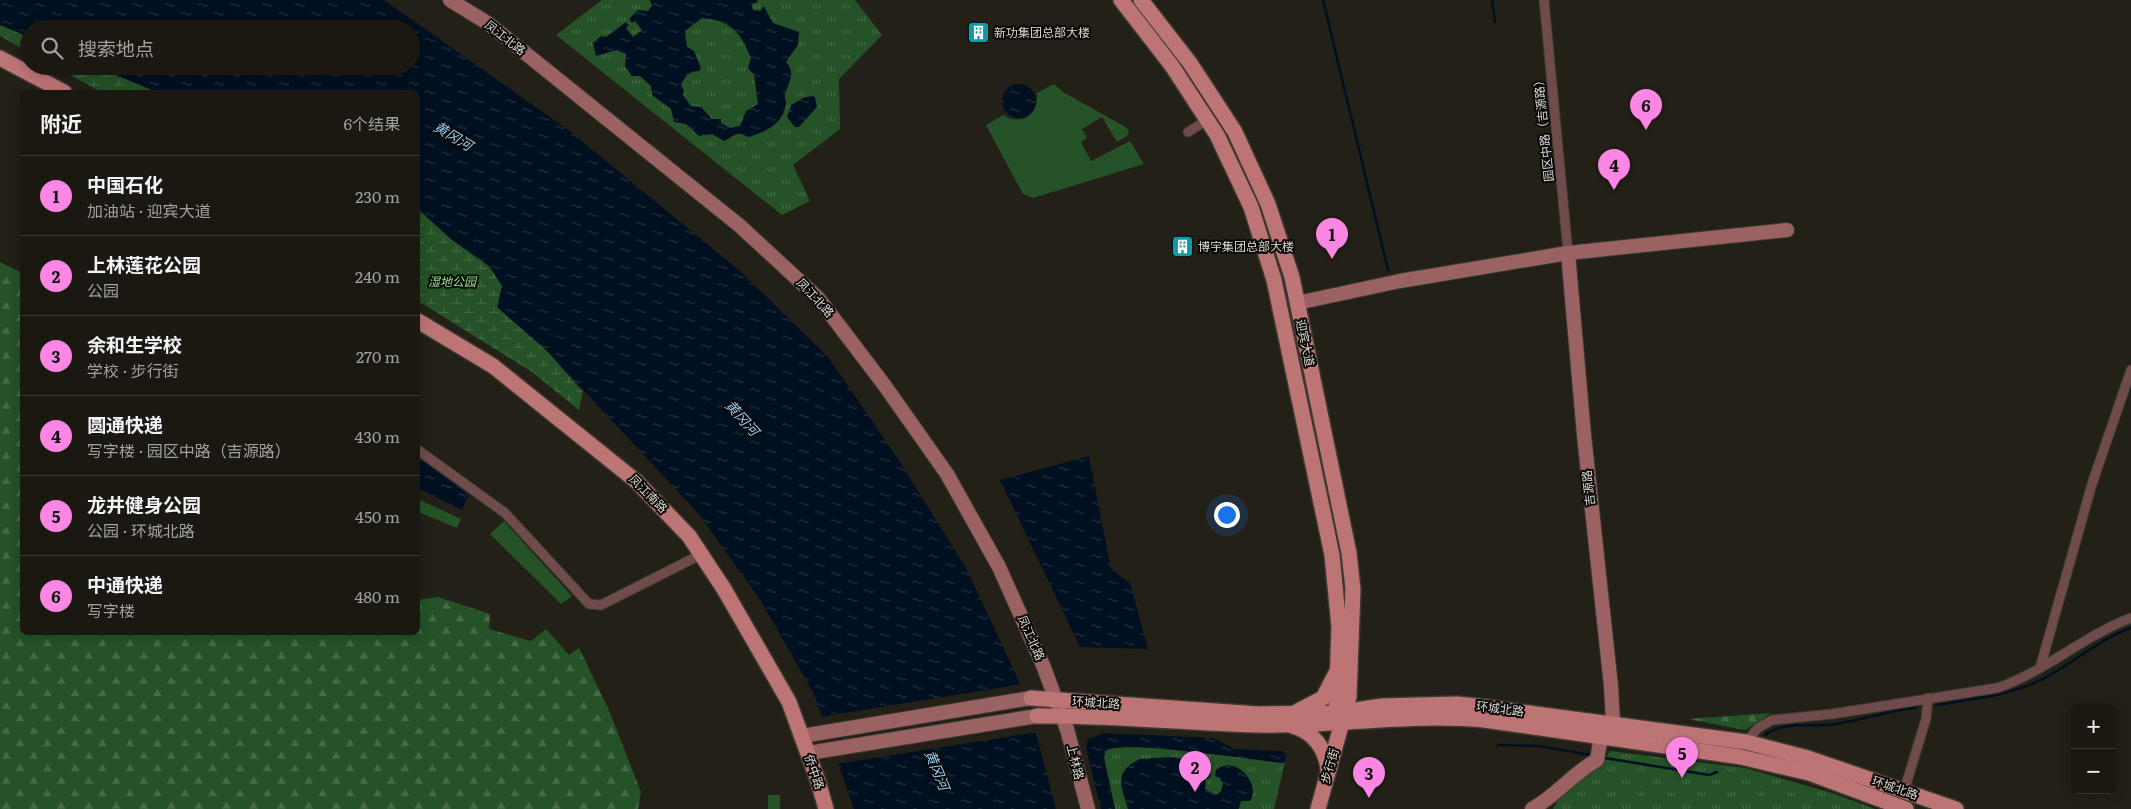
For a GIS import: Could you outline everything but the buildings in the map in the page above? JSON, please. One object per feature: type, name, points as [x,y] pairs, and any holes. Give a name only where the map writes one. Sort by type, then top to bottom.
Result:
[{"type":"main road","name":"凤江北路","points":[[450,0],[489,24],[740,226],[820,299],[885,386],[947,474],[999,567],[1043,664],[1062,715]]},
{"type":"main road","name":"迎宾大道","points":[[1121,0],[1176,73],[1217,135],[1251,207],[1274,280],[1332,555],[1339,627],[1340,718]]},
{"type":"main road","name":"迎宾大道","points":[[1141,0],[1190,63],[1235,132],[1268,204],[1280,240],[1297,303],[1349,553],[1353,589],[1353,626],[1349,697],[1340,718]]},
{"type":"main road","points":[[0,58],[20,69]]},
{"type":"main road","points":[[1176,73],[1190,63]]},
{"type":"main road","points":[[32,75],[60,90]]},
{"type":"main road","points":[[1230,163],[1246,156]]},
{"type":"main road","points":[[1297,303],[1400,281],[1568,253],[1787,230]]},
{"type":"main road","points":[[1263,245],[1280,240]]},
{"type":"main road","name":"吉源路","points":[[1532,809],[1584,767],[1597,760],[1605,727],[1611,686],[1580,394],[1568,253]]},
{"type":"main road","name":"凤江南路","points":[[420,322],[493,366],[636,481],[689,536],[724,589],[785,696],[802,736]]},
{"type":"main road","points":[[1286,341],[1304,337]]},
{"type":"main road","points":[[1329,771],[1325,755],[1316,740],[1287,719],[1322,698],[1333,681],[1338,662]]},
{"type":"main road","name":"环城北路","points":[[1032,698],[1258,714],[1287,719]]},
{"type":"main road","points":[[802,736],[1032,698]]},
{"type":"main road","name":"环城北路","points":[[1038,716],[1062,715],[1258,725],[1287,719],[1452,717],[1605,727],[1746,742],[1808,758],[1956,809]]},
{"type":"main road","name":"上林路","points":[[1062,715],[1088,809]]},
{"type":"main road","points":[[808,753],[1038,716]]},
{"type":"main road","name":"步行街","points":[[1318,809],[1329,771],[1340,718]]},
{"type":"main road","name":"环城北路","points":[[1605,727],[1809,773],[1900,808]]},
{"type":"main road","name":"侨中路","points":[[802,736],[826,809]]},
{"type":"main road","points":[[1900,808],[1904,791]]},
{"type":"street","name":"园区中路（吉源路）","points":[[1544,0],[1568,253]]},
{"type":"street","points":[[1188,132],[1209,119]]},
{"type":"street","points":[[2040,668],[2092,484],[2131,370]]},
{"type":"street","points":[[420,451],[505,514],[589,604],[601,605],[706,552]]},
{"type":"street","points":[[1746,742],[1758,728],[1772,720],[1832,714],[1997,688],[2018,681],[2097,633],[2131,618]]},
{"type":"street","points":[[1904,791],[1926,718],[1928,698]]},
{"type":"green space","points":[[602,0],[855,0],[882,35],[839,79],[840,129],[793,165],[810,201],[782,215],[556,35]]},
{"type":"green space","points":[[0,25],[20,33],[20,47],[0,36]]},
{"type":"green space","points":[[70,75],[116,75],[152,90],[97,90]]},
{"type":"green space","points":[[1054,84],[1063,92],[1127,128],[1129,132],[1127,136],[1117,142],[1102,117],[1082,129],[1087,138],[1081,142],[1091,161],[1130,141],[1144,164],[1033,198],[1023,194],[986,125],[1003,115],[1017,119],[1028,117],[1035,108],[1037,93]]},
{"type":"green space","name":"湿地公园","points":[[420,211],[451,239],[489,266],[548,352],[583,392],[579,410],[532,372],[420,302]]},
{"type":"green space","points":[[0,262],[20,272],[20,635],[420,635],[420,600],[438,597],[490,614],[489,629],[531,641],[546,629],[569,655],[579,648],[608,708],[641,792],[638,809],[0,809]]},
{"type":"green space","points":[[420,500],[461,519],[457,528],[420,513]]},
{"type":"green space","points":[[504,521],[572,596],[561,604],[490,534]]},
{"type":"green space","points":[[1771,713],[1745,730],[1688,719]]},
{"type":"green space","points":[[1135,746],[1285,762],[1274,809],[1115,809],[1104,758],[1105,751],[1111,748]]},
{"type":"green space","points":[[1610,751],[1745,768],[1835,794],[1875,809],[1553,809],[1562,793],[1602,763]]},
{"type":"green space","points":[[768,795],[780,795],[780,809],[768,809]]},
{"type":"water","points":[[0,0],[384,0],[412,20],[20,20],[20,33],[0,25]]},
{"type":"water","points":[[650,0],[757,0],[758,2],[752,4],[753,10],[760,11],[764,6],[773,23],[799,32],[798,45],[786,62],[791,70],[791,78],[785,94],[786,104],[784,111],[777,122],[767,130],[748,137],[738,134],[724,141],[712,134],[699,136],[686,124],[674,122],[671,109],[652,95],[651,86],[640,76],[632,76],[625,66],[626,54],[617,50],[596,56],[593,43],[601,36],[606,37],[626,22],[629,25],[626,28],[633,37],[642,30],[635,21],[632,23],[629,19],[638,10],[648,11],[652,6]],"holes":[[[702,18],[712,19],[733,29],[743,41],[751,58],[748,68],[754,75],[758,104],[746,111],[740,126],[730,128],[721,123],[721,119],[712,119],[701,107],[691,106],[683,95],[684,91],[681,85],[684,79],[690,73],[699,71],[701,68],[694,51],[687,47],[685,31]]]},
{"type":"water","name":"黄冈河","points":[[420,25],[567,129],[740,271],[829,358],[898,459],[966,568],[1018,679],[1037,737],[1056,809],[854,809],[814,694],[761,601],[698,513],[548,352],[497,307],[502,286],[489,266],[451,239],[420,211],[420,90],[152,90],[116,75],[420,75]]},
{"type":"water","points":[[1019,84],[1026,85],[1031,89],[1035,94],[1035,108],[1031,113],[1026,117],[1019,118],[1012,117],[1007,113],[1003,108],[1002,101],[1003,94],[1007,89],[1012,85]]},
{"type":"water","points":[[815,97],[817,107],[799,127],[795,127],[787,117],[791,105],[803,98]]},
{"type":"water","points":[[1089,456],[1111,569],[1130,583],[1148,649],[1080,647],[1000,480]]},
{"type":"water","points":[[421,460],[469,495],[462,510],[420,489]]},
{"type":"water","points":[[1104,733],[1214,738],[1234,749],[1282,751],[1286,755],[1285,762],[1282,763],[1137,747],[1105,751],[1104,758],[1115,809],[1101,809],[1086,748],[1088,739]]},
{"type":"water","points":[[1170,757],[1190,759],[1206,768],[1211,776],[1206,780],[1205,789],[1216,795],[1221,791],[1223,784],[1220,778],[1215,776],[1216,770],[1230,765],[1244,772],[1252,786],[1253,794],[1250,801],[1241,801],[1239,809],[1128,809],[1122,786],[1122,774],[1131,764],[1140,759]]},
{"type":"pier","points":[[1022,684],[1038,732],[836,764],[820,717]]},
{"type":"waterway","points":[[1323,0],[1388,270]]},
{"type":"waterway","points":[[1492,0],[1495,22]]},
{"type":"waterway","points":[[1936,705],[2016,690],[2041,680],[2107,639],[2131,628]]},
{"type":"waterway","points":[[1765,735],[1773,730],[1790,726],[1837,724],[1917,707]]},
{"type":"waterway","points":[[1498,745],[1539,746],[1591,755]]},
{"type":"waterway","points":[[1605,758],[1709,775],[1717,772]]},
{"type":"place","name":"新功集团总部大楼","points":[[978,33]]},
{"type":"place","name":"中通快递","points":[[1646,130]]},
{"type":"place","name":"圆通快递","points":[[1614,190]]},
{"type":"place","name":"博宇集团总部大楼","points":[[1182,247]]},
{"type":"place","name":"中国石化","points":[[1332,259]]},
{"type":"place","name":"龙井健身公园","points":[[1682,778]]},
{"type":"place","name":"上林莲花公园","points":[[1195,792]]},
{"type":"place","name":"余和生学校","points":[[1369,798]]}]
